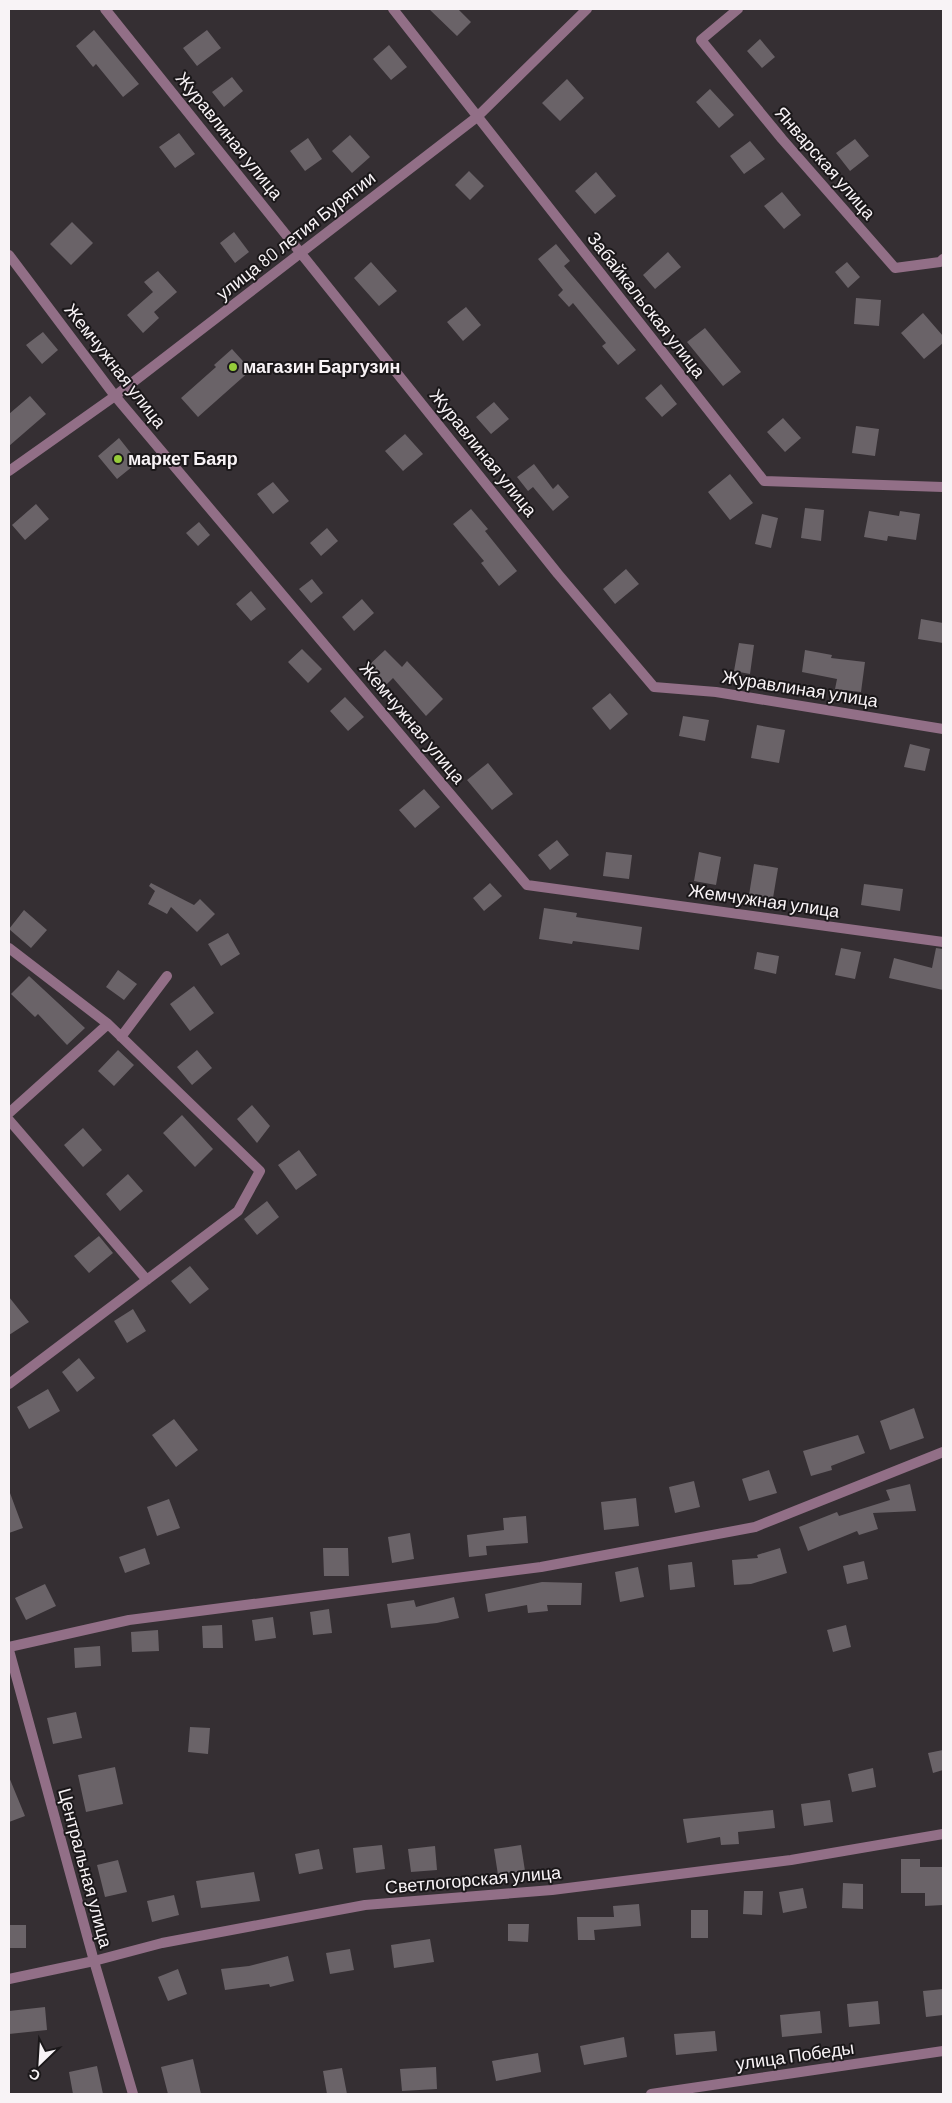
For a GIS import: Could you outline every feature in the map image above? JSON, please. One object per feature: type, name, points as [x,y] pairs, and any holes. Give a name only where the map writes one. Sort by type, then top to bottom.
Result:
[{"type":"street","name":"Журавлиная улица","points":[[105,9],[302,252],[558,574],[654,687],[716,692],[943,729]]},
{"type":"street","name":"Забайкальская улица","points":[[392,9],[764,481],[943,486]]},
{"type":"street","name":"улица 80 летия Бурятии","points":[[9,470],[115,396],[477,117],[588,9]]},
{"type":"street","name":"Январская улица","points":[[738,9],[701,40],[782,139],[895,268],[940,262],[943,259]]},
{"type":"street","name":"Жемчужная улица","points":[[9,255],[115,396],[527,885],[943,942]]},
{"type":"street","points":[[9,948],[108,1024],[260,1171],[238,1211],[9,1384]]},
{"type":"street","points":[[121,1037],[167,976]]},
{"type":"street","points":[[9,1114],[108,1024]]},
{"type":"street","points":[[9,1120],[147,1280]]},
{"type":"street","points":[[9,1649],[130,1620],[541,1567],[755,1527],[943,1452]]},
{"type":"street","name":"Центральная улица","points":[[9,1649],[94,1961],[133,2094]]},
{"type":"street","name":"Светлогорская улица","points":[[9,1979],[94,1961],[162,1943],[365,1906],[561,1889],[791,1860],[943,1834]]},
{"type":"street","name":"улица Победы","points":[[651,2094],[943,2051]]},
{"type":"building","points":[[429,9],[458,9],[471,22],[457,36]]},
{"type":"building","points":[[94,30],[139,84],[123,97],[96,64],[93,67],[76,46]]},
{"type":"building","points":[[207,30],[221,48],[197,66],[183,48]]},
{"type":"building","points":[[760,39],[775,57],[762,68],[747,51]]},
{"type":"building","points":[[389,45],[407,67],[391,80],[373,59]]},
{"type":"building","points":[[232,77],[243,91],[224,107],[212,92]]},
{"type":"building","points":[[567,79],[584,98],[560,121],[542,103]]},
{"type":"building","points":[[710,89],[734,115],[719,128],[696,102]]},
{"type":"building","points":[[179,133],[195,154],[175,168],[159,147]]},
{"type":"building","points":[[350,135],[370,157],[352,173],[332,151]]},
{"type":"building","points":[[308,138],[322,159],[305,171],[290,151]]},
{"type":"building","points":[[855,139],[869,156],[850,171],[836,153]]},
{"type":"building","points":[[750,141],[765,159],[744,174],[730,156]]},
{"type":"building","points":[[469,171],[484,186],[470,200],[455,185]]},
{"type":"building","points":[[596,172],[616,196],[595,214],[575,191]]},
{"type":"building","points":[[782,192],[801,215],[784,229],[764,206]]},
{"type":"building","points":[[72,222],[93,243],[71,265],[50,244]]},
{"type":"building","points":[[234,232],[249,252],[235,263],[220,243]]},
{"type":"building","points":[[556,244],[570,261],[564,266],[636,350],[618,365],[602,346],[606,343],[573,303],[569,307],[558,295],[563,290],[538,259]]},
{"type":"building","points":[[668,252],[681,267],[655,289],[643,275]]},
{"type":"building","points":[[371,262],[397,291],[379,306],[354,278]]},
{"type":"building","points":[[847,262],[860,277],[848,288],[835,272]]},
{"type":"building","points":[[158,271],[177,292],[154,312],[159,318],[143,333],[127,315],[153,292],[144,282]]},
{"type":"building","points":[[856,298],[881,300],[879,326],[854,324]]},
{"type":"building","points":[[466,307],[481,325],[463,341],[447,322]]},
{"type":"building","points":[[923,313],[943,336],[943,343],[924,359],[901,333]]},
{"type":"building","points":[[705,328],[741,372],[723,386],[687,342]]},
{"type":"building","points":[[43,332],[58,350],[42,364],[26,345]]},
{"type":"building","points":[[232,349],[251,370],[198,417],[181,398],[216,367],[214,365]]},
{"type":"building","points":[[661,384],[677,404],[662,417],[645,398]]},
{"type":"building","points":[[30,396],[46,414],[9,446],[9,414]]},
{"type":"building","points":[[494,402],[509,419],[491,434],[476,417]]},
{"type":"building","points":[[783,418],[801,438],[785,452],[767,432]]},
{"type":"building","points":[[856,426],[879,429],[875,456],[852,453]]},
{"type":"building","points":[[405,434],[423,454],[403,471],[385,451]]},
{"type":"building","name":"маркет Баяр","points":[[119,438],[138,462],[117,479],[98,456]]},
{"type":"building","points":[[534,464],[553,489],[558,484],[569,497],[553,511],[533,487],[528,491],[517,477]]},
{"type":"building","points":[[730,474],[753,503],[730,520],[708,492]]},
{"type":"building","points":[[273,482],[289,501],[273,514],[257,494]]},
{"type":"building","points":[[36,504],[49,519],[25,540],[12,525]]},
{"type":"building","points":[[805,508],[824,510],[821,541],[801,538]]},
{"type":"building","points":[[471,509],[488,529],[485,531],[517,571],[499,586],[481,563],[484,561],[453,524]]},
{"type":"building","points":[[869,511],[899,516],[900,511],[920,514],[916,540],[888,536],[887,541],[864,537]]},
{"type":"building","points":[[762,514],[778,518],[771,548],[755,544]]},
{"type":"building","points":[[199,522],[210,535],[198,546],[186,533]]},
{"type":"building","points":[[327,528],[338,541],[321,556],[310,543]]},
{"type":"building","points":[[626,569],[639,584],[615,604],[603,589]]},
{"type":"building","points":[[312,579],[323,593],[311,603],[299,589]]},
{"type":"building","points":[[251,591],[266,609],[251,621],[236,604]]},
{"type":"building","points":[[362,599],[374,613],[354,631],[342,617]]},
{"type":"building","points":[[921,619],[943,623],[943,643],[918,639]]},
{"type":"building","points":[[739,643],[754,645],[750,674],[734,671]]},
{"type":"building","points":[[302,649],[322,669],[308,683],[288,662]]},
{"type":"building","points":[[385,650],[402,667],[407,661],[443,699],[426,716],[393,678],[385,686],[367,667]]},
{"type":"building","points":[[805,650],[832,655],[831,658],[865,662],[861,692],[835,689],[837,679],[802,672]]},
{"type":"building","points":[[610,693],[628,714],[610,730],[592,708]]},
{"type":"building","points":[[345,697],[364,717],[348,731],[330,711]]},
{"type":"building","points":[[683,716],[709,720],[705,741],[679,736]]},
{"type":"building","points":[[757,725],[785,730],[779,763],[751,758]]},
{"type":"building","points":[[910,744],[930,749],[925,771],[904,767]]},
{"type":"building","points":[[488,763],[513,794],[492,810],[467,780]]},
{"type":"building","points":[[424,789],[440,807],[415,828],[399,810]]},
{"type":"building","points":[[557,840],[569,855],[550,870],[538,855]]},
{"type":"building","points":[[606,852],[632,855],[629,879],[603,876]]},
{"type":"building","points":[[699,852],[721,857],[716,885],[694,881]]},
{"type":"building","points":[[754,864],[778,868],[773,898],[749,895]]},
{"type":"building","points":[[151,883],[194,905],[200,899],[215,914],[197,932],[171,907],[167,914],[148,904],[155,891],[149,886]]},
{"type":"building","points":[[490,883],[502,896],[484,911],[473,898]]},
{"type":"building","points":[[864,884],[903,889],[900,911],[861,905]]},
{"type":"building","points":[[544,908],[577,913],[576,917],[642,927],[639,950],[573,941],[572,944],[539,939]]},
{"type":"building","points":[[24,910],[47,930],[31,948],[9,929]]},
{"type":"building","points":[[228,933],[240,954],[221,966],[208,944]]},
{"type":"building","points":[[841,948],[861,952],[855,979],[835,975]]},
{"type":"building","points":[[936,948],[943,949],[943,990],[889,978],[894,958],[932,968]]},
{"type":"building","points":[[757,952],[779,956],[776,974],[754,969]]},
{"type":"building","points":[[118,970],[137,984],[124,1000],[106,987]]},
{"type":"building","points":[[29,976],[85,1028],[67,1045],[38,1014],[35,1017],[11,994]]},
{"type":"building","points":[[194,986],[214,1013],[190,1031],[170,1004]]},
{"type":"building","points":[[118,1050],[134,1065],[114,1086],[98,1071]]},
{"type":"building","points":[[197,1050],[212,1068],[192,1085],[177,1067]]},
{"type":"building","points":[[252,1105],[270,1126],[257,1143],[237,1119]]},
{"type":"building","points":[[182,1115],[213,1149],[195,1167],[163,1133]]},
{"type":"building","points":[[83,1128],[102,1150],[83,1167],[64,1145]]},
{"type":"building","points":[[299,1150],[317,1175],[296,1190],[278,1165]]},
{"type":"building","points":[[128,1174],[143,1191],[120,1211],[106,1194]]},
{"type":"building","points":[[267,1201],[279,1217],[257,1235],[244,1219]]},
{"type":"building","points":[[99,1236],[113,1253],[89,1273],[74,1256]]},
{"type":"building","points":[[190,1266],[209,1289],[190,1304],[171,1281]]},
{"type":"building","points":[[9,1297],[29,1322],[9,1335]]},
{"type":"building","points":[[133,1309],[146,1331],[127,1343],[114,1321]]},
{"type":"building","points":[[79,1358],[95,1378],[77,1392],[62,1372]]},
{"type":"building","points":[[48,1389],[60,1411],[29,1429],[17,1407]]},
{"type":"building","points":[[914,1408],[924,1438],[890,1450],[880,1421]]},
{"type":"building","points":[[174,1419],[198,1450],[176,1467],[152,1435]]},
{"type":"building","points":[[858,1435],[865,1453],[831,1466],[832,1470],[811,1476],[803,1451]]},
{"type":"building","points":[[769,1470],[777,1493],[749,1501],[742,1479]]},
{"type":"building","points":[[694,1481],[700,1507],[675,1513],[669,1487]]},
{"type":"building","points":[[910,1484],[916,1511],[873,1513],[878,1529],[859,1535],[857,1531],[808,1551],[799,1527],[837,1512],[839,1516],[890,1500],[886,1490]]},
{"type":"building","points":[[9,1494],[23,1528],[9,1533]]},
{"type":"building","points":[[636,1498],[639,1526],[604,1530],[601,1502]]},
{"type":"building","points":[[169,1499],[180,1528],[157,1536],[147,1507]]},
{"type":"building","points":[[526,1516],[528,1543],[486,1546],[487,1555],[469,1557],[467,1535],[504,1530],[503,1518]]},
{"type":"building","points":[[410,1533],[414,1559],[392,1563],[388,1537]]},
{"type":"building","points":[[145,1548],[150,1564],[125,1573],[119,1557]]},
{"type":"building","points":[[323,1548],[348,1548],[349,1576],[324,1576]]},
{"type":"building","points":[[780,1548],[787,1573],[751,1584],[734,1585],[732,1560],[758,1558],[757,1555]]},
{"type":"building","points":[[864,1561],[868,1579],[847,1584],[843,1566]]},
{"type":"building","points":[[692,1562],[695,1587],[670,1590],[668,1565]]},
{"type":"building","points":[[638,1567],[644,1597],[620,1602],[615,1572]]},
{"type":"building","points":[[542,1582],[582,1583],[581,1605],[547,1605],[548,1611],[528,1613],[527,1605],[488,1612],[485,1594]]},
{"type":"building","points":[[45,1584],[56,1606],[26,1620],[15,1598]]},
{"type":"building","points":[[454,1597],[459,1618],[437,1623],[391,1628],[387,1604],[414,1600],[416,1607]]},
{"type":"building","points":[[329,1609],[332,1633],[313,1635],[310,1612]]},
{"type":"building","points":[[273,1617],[276,1638],[255,1641],[252,1620]]},
{"type":"building","points":[[222,1625],[223,1648],[203,1648],[202,1626]]},
{"type":"building","points":[[846,1625],[851,1647],[833,1652],[827,1630]]},
{"type":"building","points":[[158,1630],[159,1651],[132,1652],[131,1632]]},
{"type":"building","points":[[100,1646],[101,1666],[75,1668],[74,1648]]},
{"type":"building","points":[[76,1712],[82,1738],[53,1744],[47,1718]]},
{"type":"building","points":[[190,1727],[210,1728],[208,1754],[188,1752]]},
{"type":"building","points":[[943,1750],[943,1770],[933,1773],[928,1753]]},
{"type":"building","points":[[115,1767],[123,1804],[86,1812],[78,1775]]},
{"type":"building","points":[[873,1768],[876,1787],[852,1792],[848,1774]]},
{"type":"building","points":[[9,1777],[25,1816],[9,1822]]},
{"type":"building","points":[[830,1800],[833,1822],[804,1826],[801,1804]]},
{"type":"building","points":[[773,1810],[775,1828],[738,1832],[739,1844],[721,1845],[720,1837],[687,1843],[683,1819]]},
{"type":"building","points":[[382,1845],[385,1869],[356,1873],[353,1848]]},
{"type":"building","points":[[521,1845],[525,1871],[498,1875],[494,1849]]},
{"type":"building","points":[[435,1846],[437,1870],[411,1872],[408,1849]]},
{"type":"building","points":[[319,1849],[323,1869],[299,1874],[295,1854]]},
{"type":"building","points":[[901,1859],[920,1859],[920,1867],[943,1867],[943,1905],[925,1906],[925,1893],[901,1893]]},
{"type":"building","points":[[118,1860],[127,1892],[105,1897],[97,1865]]},
{"type":"building","points":[[254,1872],[260,1901],[201,1908],[196,1881]]},
{"type":"building","points":[[843,1883],[863,1884],[863,1909],[842,1908]]},
{"type":"building","points":[[803,1888],[807,1908],[783,1913],[779,1892]]},
{"type":"building","points":[[744,1891],[763,1891],[762,1915],[743,1914]]},
{"type":"building","points":[[174,1895],[179,1915],[152,1922],[147,1901]]},
{"type":"building","points":[[639,1904],[641,1926],[594,1930],[595,1940],[578,1940],[577,1917],[614,1917],[613,1906]]},
{"type":"building","points":[[691,1910],[708,1910],[708,1938],[691,1938]]},
{"type":"building","points":[[508,1924],[529,1924],[528,1942],[508,1941]]},
{"type":"building","points":[[9,1925],[26,1925],[26,1948],[9,1948]]},
{"type":"building","points":[[430,1939],[434,1962],[394,1968],[391,1945]]},
{"type":"building","points":[[350,1949],[354,1970],[330,1974],[326,1953]]},
{"type":"building","points":[[288,1956],[294,1981],[270,1987],[269,1984],[225,1990],[221,1969],[249,1966]]},
{"type":"building","points":[[178,1969],[187,1994],[168,2001],[158,1977]]},
{"type":"building","points":[[943,1989],[943,2015],[926,2017],[923,1991]]},
{"type":"building","points":[[878,2001],[880,2024],[849,2027],[847,2004]]},
{"type":"building","points":[[45,2007],[47,2030],[9,2034],[9,2011]]},
{"type":"building","points":[[820,2011],[822,2033],[782,2037],[780,2015]]},
{"type":"building","points":[[715,2031],[717,2051],[676,2055],[674,2034]]},
{"type":"building","points":[[624,2037],[627,2057],[584,2065],[580,2046]]},
{"type":"building","points":[[538,2053],[541,2072],[496,2081],[492,2061]]},
{"type":"building","points":[[193,2059],[201,2094],[168,2094],[161,2067]]},
{"type":"building","points":[[97,2066],[103,2094],[73,2094],[69,2072]]},
{"type":"building","points":[[436,2067],[437,2089],[402,2091],[400,2069]]},
{"type":"building","points":[[342,2068],[347,2094],[327,2094],[323,2071]]},
{"type":"place","name":"магазин Баргузин","points":[[233,367]]},
{"type":"place","name":"маркет Баяр","points":[[118,459]]}]
